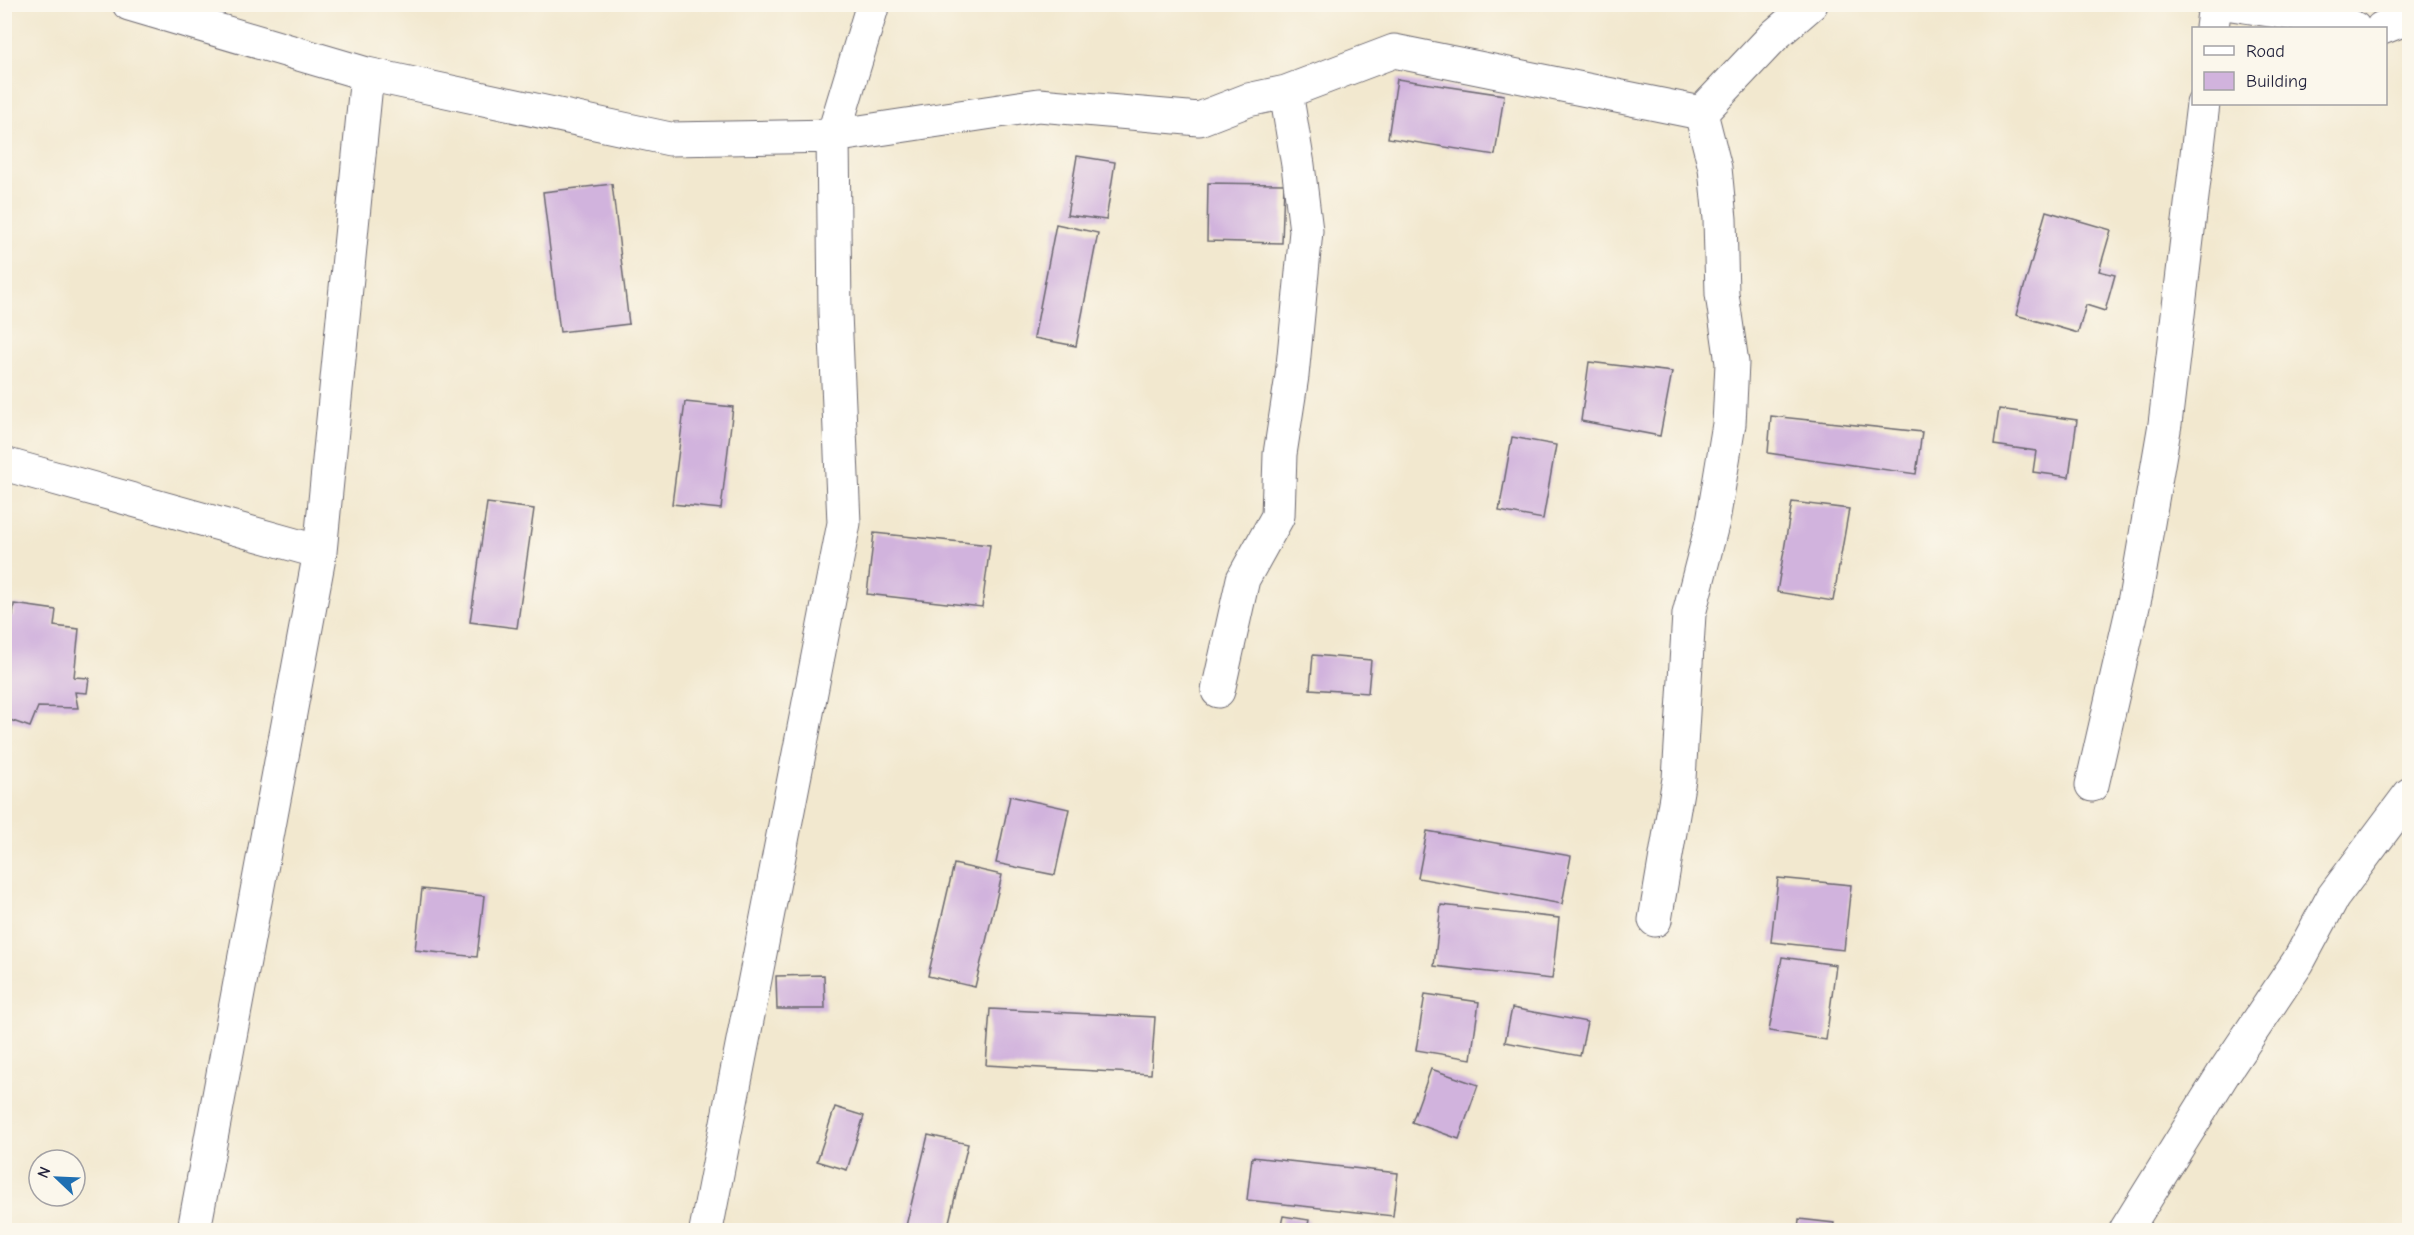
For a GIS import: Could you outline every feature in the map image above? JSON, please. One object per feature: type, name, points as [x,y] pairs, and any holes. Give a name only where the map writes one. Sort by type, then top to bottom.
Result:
[{"type":"street","points":[[129,4],[367,74],[670,139],[833,136],[1039,105],[1199,119],[1248,100],[1286,92],[1394,51],[1701,113]]},
{"type":"street","points":[[706,1230],[844,523],[835,314],[833,136],[873,4]]},
{"type":"street","points":[[1701,113],[1775,35],[1811,4]]},
{"type":"street","points":[[2212,27],[2215,4]]},
{"type":"street","points":[[2232,4],[2332,20],[2351,27]]},
{"type":"street","points":[[2384,27],[2409,17]]},
{"type":"street","points":[[194,1230],[320,552],[367,74]]},
{"type":"street","points":[[1218,691],[1243,579],[1278,516],[1280,454],[1292,376],[1306,231],[1286,92]]},
{"type":"street","points":[[2092,785],[2136,593],[2165,424],[2203,105]]},
{"type":"street","points":[[1655,920],[1679,779],[1689,614],[1713,521],[1729,424],[1732,363],[1722,294],[1718,198],[1715,168],[1701,113]]},
{"type":"street","points":[[4,464],[320,552]]},
{"type":"street","points":[[2126,1230],[2223,1074],[2298,962],[2333,897],[2409,794]]},
{"type":"building","points":[[1397,79],[1504,95],[1495,155],[1388,138]]},
{"type":"building","points":[[1077,156],[1115,162],[1106,220],[1067,215]]},
{"type":"building","points":[[1208,183],[1284,184],[1282,243],[1207,241]]},
{"type":"building","points":[[612,184],[629,324],[560,332],[543,192]]},
{"type":"building","points":[[2046,211],[2111,230],[2099,271],[2115,275],[2105,311],[2086,305],[2078,333],[2016,315]]},
{"type":"building","points":[[1056,224],[1098,233],[1076,346],[1034,338]]},
{"type":"building","points":[[1589,362],[1672,372],[1660,436],[1581,421]]},
{"type":"building","points":[[685,402],[733,407],[721,509],[672,504]]},
{"type":"building","points":[[1999,409],[2077,420],[2069,477],[2033,472],[2036,451],[1994,445]]},
{"type":"building","points":[[1771,416],[1922,432],[1916,474],[1768,453]]},
{"type":"building","points":[[1512,437],[1556,445],[1543,519],[1499,511]]},
{"type":"building","points":[[1792,502],[1849,509],[1833,601],[1777,592]]},
{"type":"building","points":[[487,503],[534,509],[517,628],[470,622]]},
{"type":"building","points":[[874,533],[990,545],[982,607],[867,594]]},
{"type":"building","points":[[14,604],[56,610],[54,626],[79,629],[74,677],[89,678],[87,693],[75,692],[78,708],[38,707],[30,727],[4,718],[4,615],[13,616]]},
{"type":"building","points":[[1313,655],[1371,660],[1368,693],[1310,689]]},
{"type":"building","points":[[1010,796],[1069,809],[1055,875],[996,863]]},
{"type":"building","points":[[1427,831],[1571,856],[1562,904],[1418,878]]},
{"type":"building","points":[[954,864],[1002,875],[975,987],[928,976]]},
{"type":"building","points":[[1778,878],[1851,885],[1844,950],[1771,942]]},
{"type":"building","points":[[422,889],[484,896],[477,957],[415,950]]},
{"type":"building","points":[[1441,905],[1559,918],[1552,979],[1434,966]]},
{"type":"building","points":[[1782,957],[1836,965],[1826,1040],[1769,1031]]},
{"type":"building","points":[[824,975],[825,1009],[777,1009],[776,976]]},
{"type":"building","points":[[1425,994],[1479,1002],[1471,1059],[1416,1050]]},
{"type":"building","points":[[1512,1008],[1587,1022],[1580,1056],[1505,1042]]},
{"type":"building","points":[[990,1009],[1155,1017],[1151,1074],[986,1065]]},
{"type":"building","points":[[1431,1069],[1478,1085],[1459,1139],[1412,1122]]},
{"type":"building","points":[[835,1107],[864,1116],[847,1170],[817,1161]]},
{"type":"building","points":[[928,1135],[968,1144],[947,1230],[905,1230]]},
{"type":"building","points":[[1252,1157],[1398,1173],[1393,1216],[1247,1200]]},
{"type":"building","points":[[1283,1216],[1309,1220],[1307,1230],[1280,1230]]},
{"type":"building","points":[[1799,1219],[1834,1223],[1833,1230],[1798,1230]]}]
